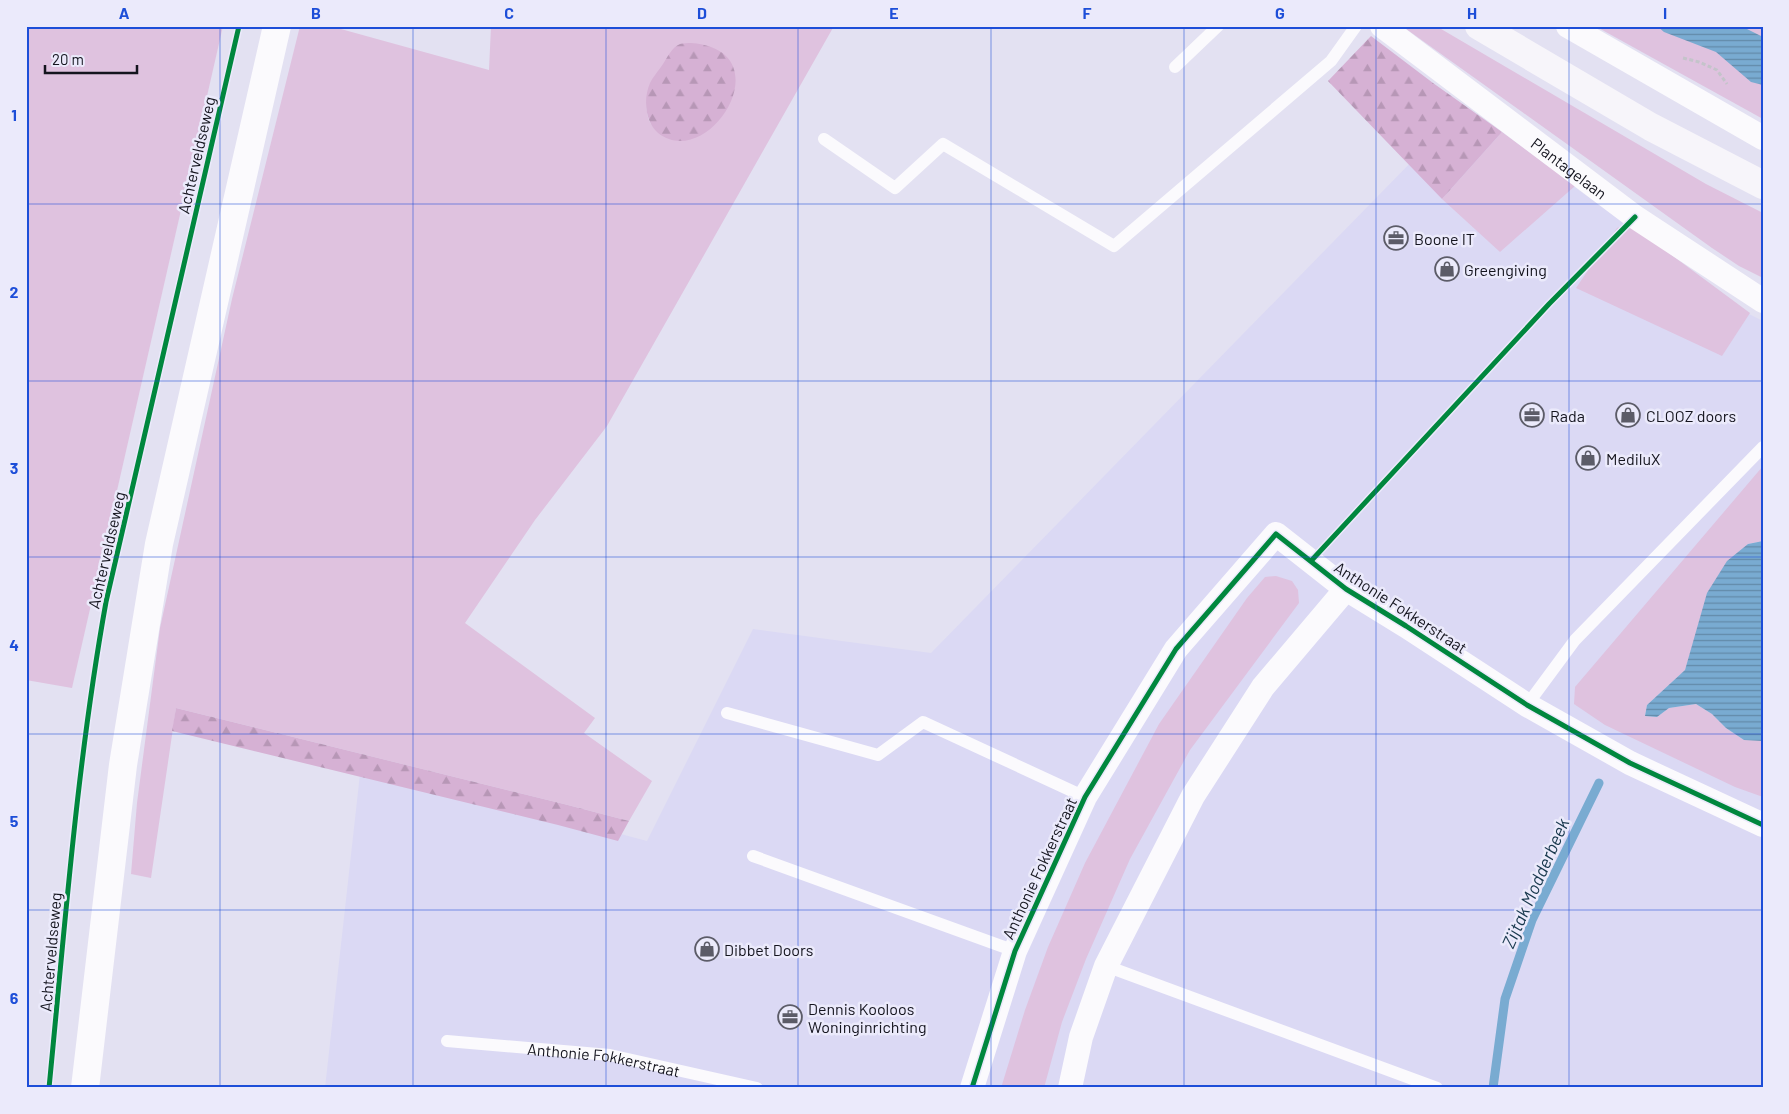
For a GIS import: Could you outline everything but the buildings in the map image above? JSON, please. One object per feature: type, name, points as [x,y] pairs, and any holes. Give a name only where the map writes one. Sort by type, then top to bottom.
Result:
[{"type":"main road","points":[[1479,26],[1651,127],[1763,184]]},
{"type":"street","points":[[85,1088],[123,765],[160,544],[277,26]]},
{"type":"street","name":"Plantagelaan","points":[[1382,26],[1635,217],[1763,301]]},
{"type":"street","points":[[1568,26],[1763,138]]},
{"type":"street","name":"Anthonie Fokkerstraat","points":[[972,1088],[1015,951],[1085,797],[1176,649],[1276,534],[1346,589],[1527,705],[1630,763],[1763,825]]},
{"type":"street","name":"Anthonie Fokkerstraat","points":[[1070,1088],[1081,1038],[1106,966],[1193,796],[1263,687],[1346,589]]},
{"type":"lane","points":[[1175,67],[1218,26]]},
{"type":"lane","points":[[824,139],[895,188],[943,144],[1114,246],[1331,60],[1356,26]]},
{"type":"lane","points":[[1527,705],[1575,640],[1763,447]]},
{"type":"lane","name":"Anthonie Fokkerstraat","points":[[727,713],[878,755],[923,722],[1085,797]]},
{"type":"lane","name":"Anthonie Fokkerstraat","points":[[753,856],[1015,951]]},
{"type":"lane","points":[[1106,966],[1437,1088]]},
{"type":"lane","name":"Anthonie Fokkerstraat","points":[[447,1042],[610,1054],[757,1088]]},
{"type":"shaded area","points":[[26,26],[223,26],[72,688],[26,680]]},
{"type":"shaded area","points":[[300,26],[330,26],[489,70],[491,26],[834,26],[607,426],[535,520],[465,623],[595,718],[584,733],[652,781],[629,821],[176,708],[151,878],[131,874],[137,803],[160,628],[232,299]],"holes":[[[646,101],[665,137],[652,126],[647,113]]]},
{"type":"shaded area","points":[[1402,26],[1436,26],[1706,184],[1763,213],[1763,278],[1739,266],[1712,248]]},
{"type":"shaded area","points":[[1595,26],[1756,26],[1763,30],[1763,119]]},
{"type":"shaded area","points":[[1465,107],[1747,313],[1763,321],[1763,1088],[325,1088],[361,765],[647,841],[753,629],[931,653]]},
{"type":"shaded area","points":[[1502,132],[1575,186],[1500,252],[1442,199]]},
{"type":"shaded area","points":[[1631,225],[1750,313],[1722,356],[1576,288],[1617,228]]},
{"type":"shaded area","points":[[1763,466],[1763,541],[1748,544],[1696,635],[1685,670],[1647,705],[1645,716],[1657,717],[1669,708],[1696,704],[1712,714],[1726,728],[1744,740],[1763,741],[1763,797],[1735,787],[1605,725],[1574,704],[1575,687]]},
{"type":"shaded area","points":[[1276,576],[1292,581],[1298,590],[1299,603],[1190,750],[1130,859],[1086,959],[1062,1022],[1044,1088],[1001,1088],[1025,1010],[1048,947],[1085,863],[1159,724],[1247,598],[1265,577]]},
{"type":"green space","points":[[1371,36],[1502,132],[1442,199],[1328,81]]},
{"type":"green space","points":[[691,43],[719,51],[733,66],[735,85],[729,106],[716,124],[698,137],[678,141],[658,133],[650,123],[646,110],[646,96],[651,81],[672,50],[677,45]]},
{"type":"green space","points":[[176,708],[629,821],[618,841],[172,731]]},
{"type":"water","points":[[1657,26],[1741,26],[1763,37],[1763,85],[1751,82],[1716,52],[1664,32]]},
{"type":"water","points":[[1763,541],[1763,741],[1744,740],[1726,728],[1712,714],[1696,704],[1669,708],[1657,717],[1645,716],[1647,705],[1685,670],[1707,593],[1727,561],[1748,544]]},
{"type":"waterway","name":"Zijtak Modderbeek","points":[[1493,1088],[1505,999],[1532,920],[1599,783]]},
{"type":"cycle path","name":"Achterveldseweg","points":[[49,1088],[79,784],[106,602],[239,26]]},
{"type":"cycle path","points":[[1311,561],[1549,304],[1635,217]]},
{"type":"cycle path","points":[[972,1088],[1015,951],[1085,797],[1176,649],[1276,534],[1346,589],[1527,705],[1630,763],[1763,825]]},
{"type":"place","name":"Boone IT","points":[[1396,238]]},
{"type":"place","name":"Greengiving","points":[[1447,269]]},
{"type":"place","name":"Rada","points":[[1532,415]]},
{"type":"place","name":"CLOOZ doors","points":[[1628,415]]},
{"type":"place","name":"MediluX","points":[[1588,458]]},
{"type":"place","name":"Dibbet Doors","points":[[707,949]]},
{"type":"place","name":"Dennis Kooloos Woninginrichting","points":[[790,1017]]}]
